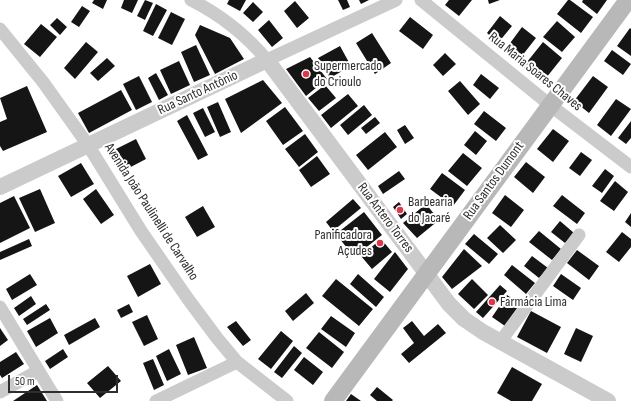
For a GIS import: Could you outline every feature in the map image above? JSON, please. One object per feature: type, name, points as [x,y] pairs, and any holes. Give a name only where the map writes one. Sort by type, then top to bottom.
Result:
[{"type":"main road","name":"Rua Santos Dumont","points":[[333,401],[628,0]]},
{"type":"street","name":"Rua Antero Torres","points":[[190,0],[228,21],[251,41],[267,60],[449,304],[464,319],[500,342],[608,401]]},
{"type":"street","name":"Rua Santo Antônio","points":[[0,187],[396,0]]},
{"type":"street","name":"Rua Maria Soares Chaves","points":[[421,0],[550,105],[631,167]]},
{"type":"street","name":"Avenida João Paulinelli de Carvalho","points":[[0,29],[43,82],[88,145],[141,231],[188,299],[237,362],[287,401]]},
{"type":"street","points":[[500,342],[579,235]]},
{"type":"street","points":[[0,308],[57,401]]},
{"type":"street","points":[[156,401],[237,362]]},
{"type":"street","points":[[0,392],[38,371]]},
{"type":"building","points":[[94,0],[107,0],[103,9],[92,3]]},
{"type":"building","points":[[124,0],[138,0],[132,13],[121,8]]},
{"type":"building","points":[[145,0],[153,3],[145,20],[137,16]]},
{"type":"building","points":[[229,0],[246,0],[240,11],[227,4]]},
{"type":"building","points":[[338,0],[347,0],[350,7],[343,10]]},
{"type":"building","points":[[359,0],[369,0],[361,4]]},
{"type":"building","points":[[449,0],[472,0],[459,16],[445,5]]},
{"type":"building","points":[[488,0],[500,0],[489,4]]},
{"type":"building","points":[[568,0],[593,17],[581,33],[557,14]]},
{"type":"building","points":[[583,0],[607,0],[597,14],[582,2]]},
{"type":"building","points":[[295,1],[309,18],[297,28],[284,11]]},
{"type":"building","points":[[253,2],[263,12],[253,22],[243,13]]},
{"type":"building","points":[[156,4],[167,10],[153,36],[143,31]]},
{"type":"building","points":[[82,6],[90,11],[79,27],[71,22]]},
{"type":"building","points":[[171,12],[185,19],[172,45],[158,38]]},
{"type":"building","points":[[500,16],[512,26],[498,43],[487,33]]},
{"type":"building","points":[[410,17],[433,35],[423,49],[399,31]]},
{"type":"building","points":[[57,18],[67,27],[60,35],[50,25]]},
{"type":"building","points":[[269,20],[283,38],[272,47],[258,30]]},
{"type":"building","points":[[557,21],[575,37],[562,52],[543,37]]},
{"type":"building","points":[[41,24],[57,37],[40,57],[24,44]]},
{"type":"building","points":[[200,25],[230,38],[244,59],[215,74],[195,35]]},
{"type":"building","points":[[522,27],[536,38],[518,61],[505,50]]},
{"type":"building","points":[[630,28],[631,29],[631,56],[617,46]]},
{"type":"building","points":[[372,33],[391,63],[375,74],[356,43]]},
{"type":"building","points":[[86,42],[98,52],[75,79],[64,68]]},
{"type":"building","points":[[543,42],[562,58],[542,83],[523,67]]},
{"type":"building","points":[[196,45],[210,75],[194,82],[181,52]]},
{"type":"building","points":[[340,46],[351,66],[330,78],[318,58]]},
{"type":"building","points":[[612,50],[631,64],[623,75],[604,61]]},
{"type":"building","points":[[445,53],[456,64],[443,76],[433,65]]},
{"type":"building","name":"Supermercado do Crioulo","points":[[310,57],[327,79],[306,96],[286,69]]},
{"type":"building","points":[[107,58],[115,66],[98,81],[90,73]]},
{"type":"building","points":[[179,61],[190,85],[171,94],[160,70]]},
{"type":"building","points":[[156,73],[168,95],[159,100],[148,78]]},
{"type":"building","points":[[481,74],[499,88],[490,99],[473,85]]},
{"type":"building","points":[[139,76],[152,102],[136,110],[123,84]]},
{"type":"building","points":[[593,76],[608,87],[589,113],[574,101]]},
{"type":"building","points":[[263,80],[282,103],[241,133],[225,99]]},
{"type":"building","points":[[460,81],[480,104],[468,115],[448,91]]},
{"type":"building","points":[[325,85],[336,98],[319,111],[308,98]]},
{"type":"building","points":[[27,86],[47,132],[3,151],[0,146],[0,122],[7,119],[0,98]]},
{"type":"building","points":[[121,90],[132,110],[89,133],[78,113]]},
{"type":"building","points":[[348,94],[358,106],[331,128],[321,115]]},
{"type":"building","points":[[616,99],[631,109],[611,136],[597,125]]},
{"type":"building","points":[[218,102],[231,132],[220,137],[207,107]]},
{"type":"building","points":[[364,105],[372,115],[348,135],[340,125]]},
{"type":"building","points":[[285,107],[303,131],[283,145],[266,121]]},
{"type":"building","points":[[203,108],[215,132],[205,137],[193,113]]},
{"type":"building","points":[[484,111],[506,128],[496,141],[474,124]]},
{"type":"building","points":[[187,115],[208,155],[198,160],[177,121]]},
{"type":"building","points":[[375,117],[380,123],[366,134],[361,128]]},
{"type":"building","points":[[631,121],[631,138],[626,144],[618,138]]},
{"type":"building","points":[[405,125],[414,138],[405,144],[397,130]]},
{"type":"building","points":[[553,129],[569,141],[553,162],[537,149]]},
{"type":"building","points":[[475,131],[487,141],[476,155],[464,145]]},
{"type":"building","points":[[385,132],[397,147],[368,170],[356,155]]},
{"type":"building","points":[[305,134],[318,152],[299,167],[285,149]]},
{"type":"building","points":[[136,139],[146,159],[125,170],[114,150]]},
{"type":"building","points":[[581,152],[592,160],[580,176],[569,168]]},
{"type":"building","points":[[463,153],[482,168],[467,186],[448,171]]},
{"type":"building","points":[[317,156],[330,174],[311,187],[299,170]]},
{"type":"building","points":[[526,162],[545,177],[533,193],[514,177]]},
{"type":"building","points":[[81,163],[94,184],[71,197],[58,176]]},
{"type":"building","points":[[605,169],[614,176],[602,193],[592,186]]},
{"type":"building","points":[[399,171],[405,179],[383,194],[378,186]]},
{"type":"building","points":[[442,173],[465,190],[453,206],[430,189]]},
{"type":"building","points":[[615,181],[628,192],[614,211],[600,201]]},
{"type":"building","points":[[40,189],[55,223],[35,232],[19,198]]},
{"type":"building","points":[[96,189],[114,215],[101,224],[83,199]]},
{"type":"building","points":[[505,195],[524,210],[511,227],[492,213]]},
{"type":"building","points":[[562,195],[585,213],[577,224],[553,206]]},
{"type":"building","points":[[14,196],[30,228],[0,243],[0,203]]},
{"type":"building","points":[[353,199],[361,208],[333,231],[326,222]]},
{"type":"building","name":"Barbearia do Jacaré","points":[[399,202],[407,214],[401,219],[393,207]]},
{"type":"building","points":[[426,204],[439,220],[417,238],[403,223]]},
{"type":"building","points":[[203,206],[215,227],[197,237],[185,217]]},
{"type":"building","points":[[364,212],[382,235],[354,257],[336,234]]},
{"type":"building","points":[[631,213],[631,227],[625,222]]},
{"type":"building","points":[[560,221],[574,233],[565,243],[551,232]]},
{"type":"building","points":[[500,225],[516,240],[503,253],[487,238]]},
{"type":"building","points":[[539,231],[561,249],[552,260],[529,242]]},
{"type":"building","points":[[622,232],[631,239],[631,247],[619,262],[606,252]]},
{"type":"building","points":[[474,234],[498,254],[489,264],[465,244]]},
{"type":"building","points":[[29,239],[32,246],[0,260],[0,252]]},
{"type":"building","points":[[381,239],[392,252],[372,269],[361,256]]},
{"type":"building","points":[[464,249],[482,266],[452,289],[442,277]]},
{"type":"building","points":[[577,250],[599,266],[589,280],[567,263]]},
{"type":"building","points":[[395,252],[408,269],[390,292],[374,279]]},
{"type":"building","points":[[532,256],[548,268],[539,278],[524,266]]},
{"type":"building","points":[[150,264],[161,284],[138,297],[127,276]]},
{"type":"building","points":[[512,265],[535,283],[526,294],[504,275]]},
{"type":"building","points":[[30,274],[37,285],[12,300],[6,289]]},
{"type":"building","points":[[358,274],[384,297],[376,307],[350,284]]},
{"type":"building","points":[[561,274],[581,288],[573,300],[553,286]]},
{"type":"building","points":[[336,279],[373,309],[359,326],[322,296]]},
{"type":"building","points":[[472,279],[488,295],[474,309],[458,294]]},
{"type":"building","name":"Farmácia Lima","points":[[500,285],[507,291],[483,318],[476,312]]},
{"type":"building","points":[[306,293],[314,303],[293,321],[285,311]]},
{"type":"building","points":[[507,295],[520,304],[505,326],[492,317]]},
{"type":"building","points":[[31,296],[36,304],[19,316],[14,308]]},
{"type":"building","points":[[46,304],[50,310],[27,325],[23,319]]},
{"type":"building","points":[[129,304],[133,312],[121,318],[117,310]]},
{"type":"building","points":[[531,311],[561,327],[547,353],[517,337]]},
{"type":"building","points":[[147,315],[158,339],[144,346],[132,322]]},
{"type":"building","points":[[331,316],[355,333],[346,347],[321,329]]},
{"type":"building","points":[[50,318],[58,333],[36,347],[27,331]]},
{"type":"building","points":[[95,318],[100,327],[69,345],[64,335]]},
{"type":"building","points":[[236,321],[251,340],[243,346],[227,327]]},
{"type":"building","points":[[412,321],[424,336],[438,324],[446,333],[409,363],[401,354],[414,343],[403,328]]},
{"type":"building","points":[[0,328],[8,340],[0,346]]},
{"type":"building","points":[[576,328],[593,336],[581,362],[564,354]]},
{"type":"building","points":[[281,331],[293,341],[271,369],[258,359]]},
{"type":"building","points":[[319,332],[344,352],[332,368],[306,348]]},
{"type":"building","points":[[194,337],[207,368],[188,375],[176,345]]},
{"type":"building","points":[[294,346],[302,353],[282,378],[274,372]]},
{"type":"building","points":[[63,349],[68,357],[50,369],[45,361]]},
{"type":"building","points":[[169,349],[181,374],[167,381],[156,356]]},
{"type":"building","points":[[16,352],[24,364],[2,378],[0,375],[0,362]]},
{"type":"building","points":[[304,357],[323,372],[313,385],[294,370]]},
{"type":"building","points":[[153,359],[164,385],[154,390],[143,363]]},
{"type":"building","points":[[108,366],[121,381],[100,398],[87,383]]},
{"type":"building","points":[[512,367],[542,384],[532,401],[511,401],[497,393]]},
{"type":"building","points":[[37,385],[47,401],[13,401]]},
{"type":"building","points":[[377,387],[393,400],[377,401],[370,395]]},
{"type":"building","points":[[351,394],[361,401],[346,401]]},
{"type":"place","name":"Supermercado do Crioulo","points":[[306,74]]},
{"type":"place","name":"Barbearia do Jacaré","points":[[400,210]]},
{"type":"place","name":"Panificadora Açudes","points":[[380,243]]},
{"type":"place","name":"Farmácia Lima","points":[[492,302]]}]
